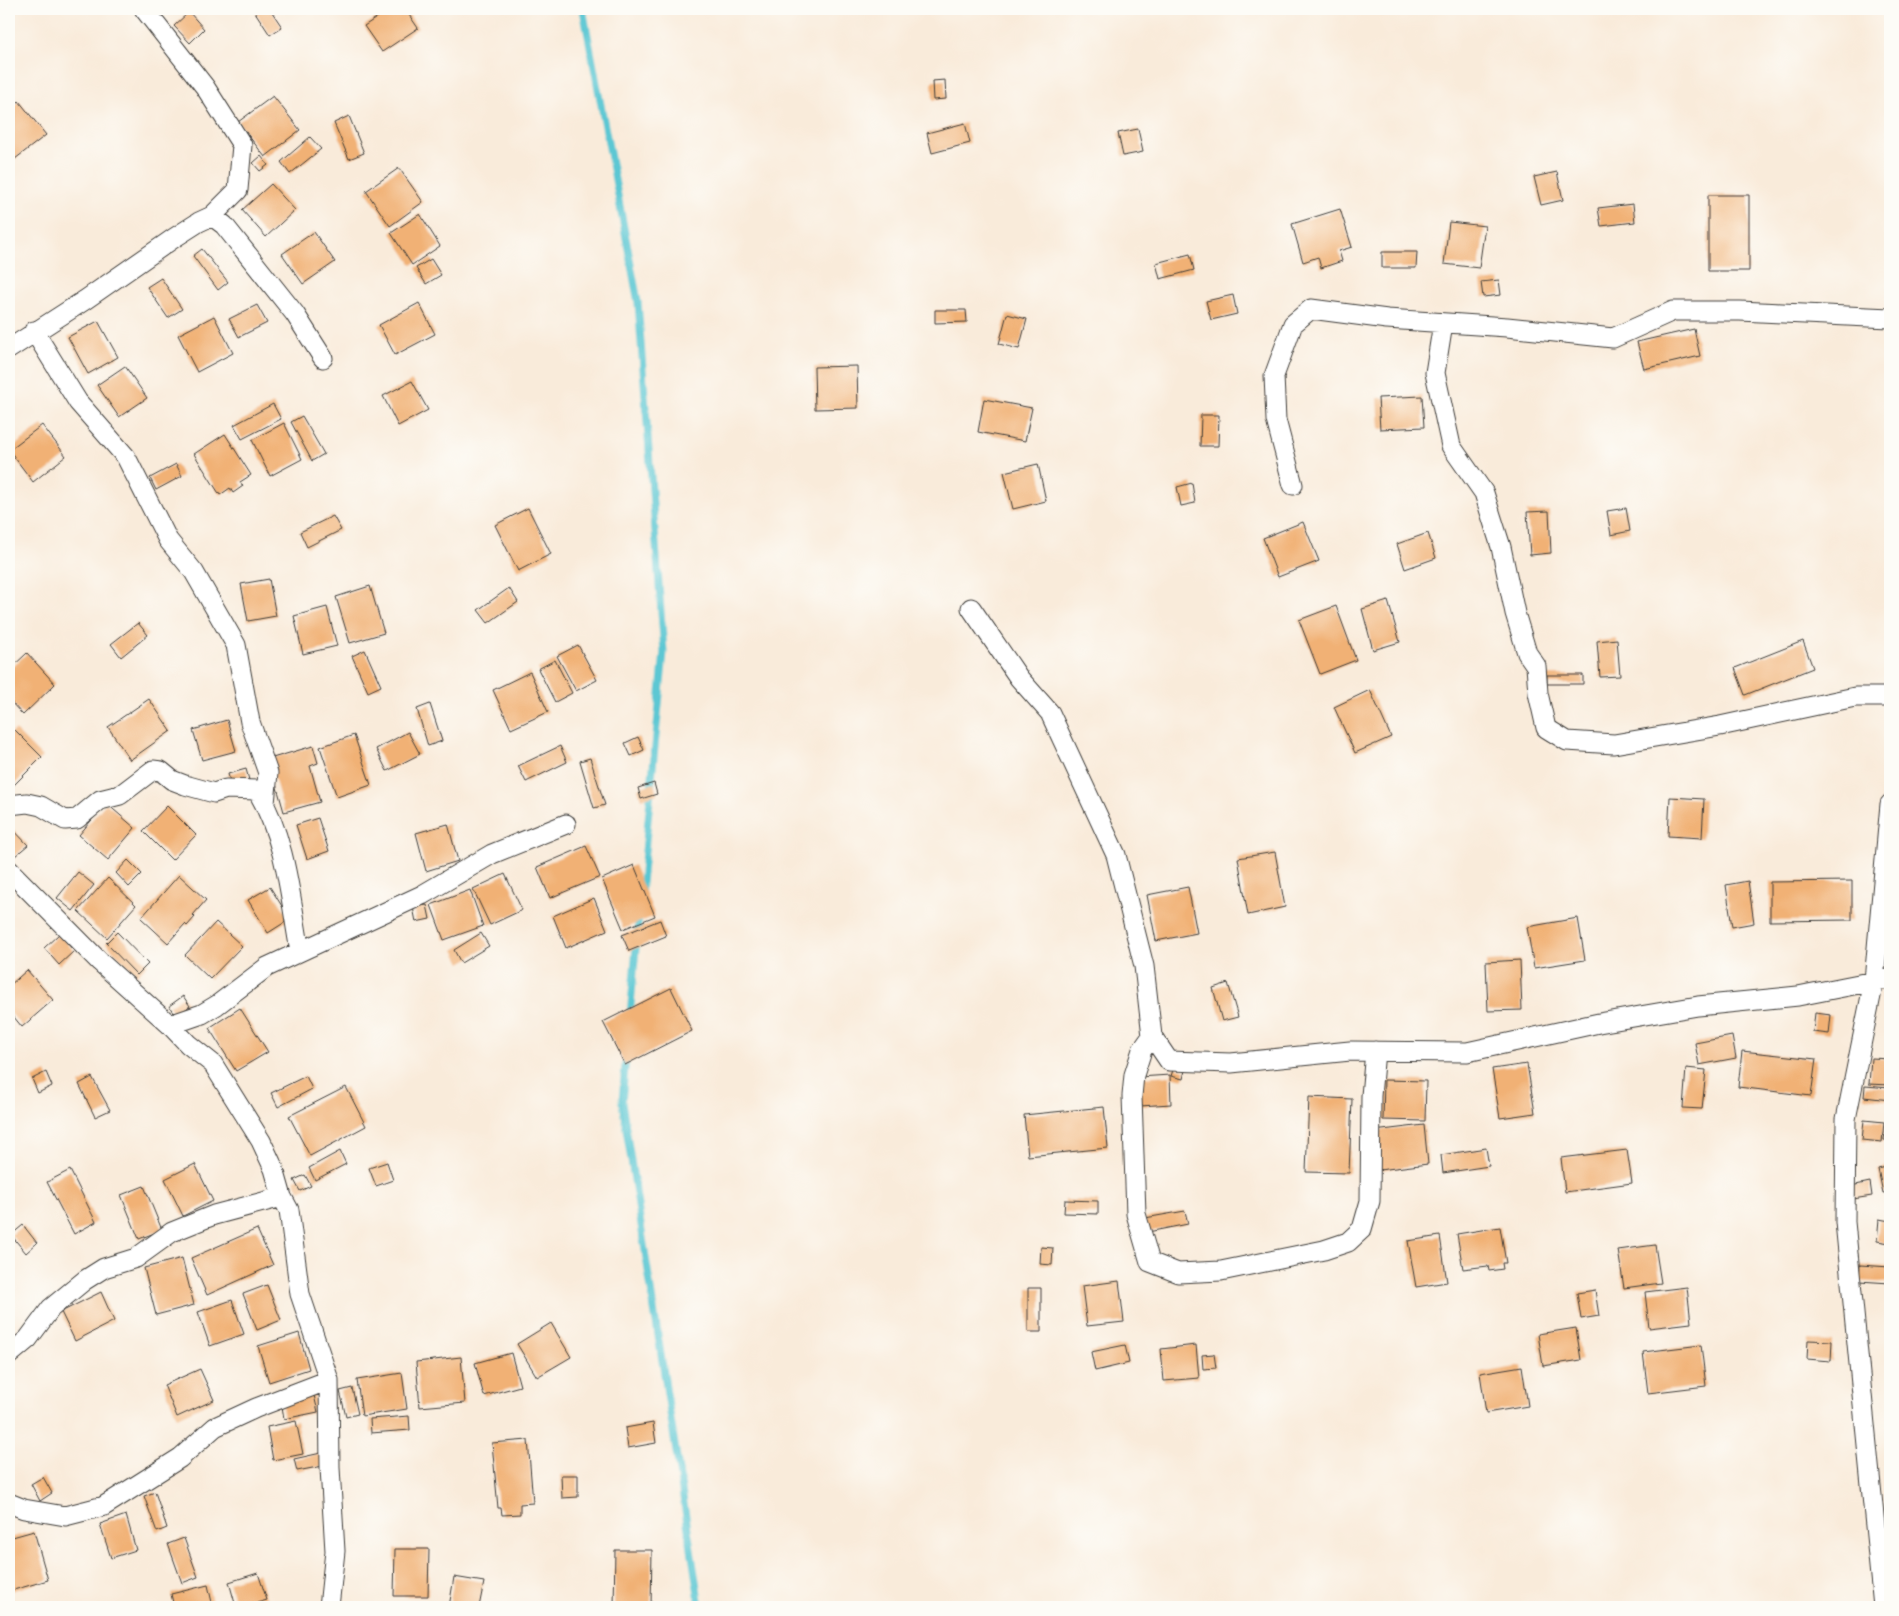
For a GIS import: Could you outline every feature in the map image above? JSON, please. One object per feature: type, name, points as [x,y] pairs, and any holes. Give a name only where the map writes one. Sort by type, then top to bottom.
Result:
[{"type":"street","points":[[9,349],[199,222],[212,216],[238,190],[242,145],[205,87],[144,9]]},
{"type":"street","points":[[212,216],[224,225],[295,314],[323,358]]},
{"type":"street","points":[[1293,485],[1276,420],[1274,376],[1293,324],[1311,309],[1387,319],[1507,327],[1613,338],[1673,311],[1740,311],[1890,318]]},
{"type":"street","points":[[1443,323],[1435,373],[1451,446],[1484,493],[1501,547],[1515,613],[1527,653],[1536,666],[1538,693],[1546,728],[1567,741],[1614,744],[1720,726],[1855,697],[1890,697]]},
{"type":"street","points":[[34,332],[78,402],[126,458],[168,540],[194,572],[236,645],[250,722],[268,773],[265,803]]},
{"type":"street","points":[[970,608],[1019,678],[1050,713],[1116,855],[1144,966],[1152,1036],[1169,1061],[1231,1063],[1350,1051],[1467,1052],[1608,1021],[1698,1006],[1798,996],[1882,980]]},
{"type":"street","points":[[9,806],[27,803],[41,806],[65,820],[77,819],[100,800],[120,795],[153,770],[161,771],[172,780],[185,785],[214,793],[226,789],[258,790],[283,850],[300,951]]},
{"type":"street","points":[[1883,1607],[1883,1541],[1845,1222],[1846,1119],[1882,980],[1890,804]]},
{"type":"street","points":[[170,1025],[202,1014],[267,967],[422,895],[492,854],[566,824]]},
{"type":"street","points":[[9,870],[100,962],[170,1025],[188,1044],[213,1064],[261,1141],[274,1169],[282,1197],[289,1210],[300,1294],[329,1380],[330,1468],[334,1551],[329,1607]]},
{"type":"street","points":[[1152,1036],[1142,1050],[1134,1075],[1133,1152],[1136,1214],[1150,1262],[1178,1273],[1221,1271],[1324,1250],[1348,1242],[1362,1229],[1370,1201],[1371,1096],[1375,1051]]},
{"type":"street","points":[[9,1355],[28,1339],[51,1308],[104,1268],[136,1258],[172,1232],[214,1215],[282,1197]]},
{"type":"street","points":[[9,1503],[24,1509],[65,1516],[104,1506],[180,1458],[215,1427],[256,1408],[329,1380]]},
{"type":"building","points":[[253,9],[270,9],[282,27],[270,35]]},
{"type":"building","points":[[390,9],[405,9],[418,28],[382,52],[364,26]]},
{"type":"building","points":[[189,12],[204,29],[190,43],[174,26]]},
{"type":"building","points":[[945,80],[946,99],[933,100],[932,81]]},
{"type":"building","points":[[273,96],[300,130],[265,157],[238,122]]},
{"type":"building","points":[[19,101],[46,135],[15,159],[9,152],[9,110]]},
{"type":"building","points":[[349,116],[364,153],[349,159],[334,123]]},
{"type":"building","points":[[965,123],[970,143],[932,153],[927,133]]},
{"type":"building","points":[[1138,129],[1143,152],[1123,156],[1118,133]]},
{"type":"building","points":[[310,137],[321,149],[290,174],[281,162]]},
{"type":"building","points":[[261,156],[268,165],[260,171],[253,163]]},
{"type":"building","points":[[399,168],[423,202],[390,226],[366,191]]},
{"type":"building","points":[[1557,172],[1563,200],[1541,205],[1534,177]]},
{"type":"building","points":[[271,184],[295,210],[266,237],[242,210]]},
{"type":"building","points":[[1708,195],[1749,195],[1749,271],[1708,271]]},
{"type":"building","points":[[1633,204],[1635,222],[1601,226],[1598,208]]},
{"type":"building","points":[[1340,209],[1352,247],[1339,251],[1342,261],[1321,268],[1318,257],[1303,262],[1292,224]]},
{"type":"building","points":[[420,214],[440,246],[412,265],[391,233]]},
{"type":"building","points":[[1449,222],[1485,226],[1479,268],[1444,264]]},
{"type":"building","points":[[314,232],[335,262],[303,284],[282,254]]},
{"type":"building","points":[[202,249],[228,282],[218,290],[193,256]]},
{"type":"building","points":[[1382,252],[1417,252],[1416,268],[1382,268]]},
{"type":"building","points":[[1190,254],[1194,270],[1160,279],[1156,263]]},
{"type":"building","points":[[431,259],[441,275],[426,284],[416,268]]},
{"type":"building","points":[[161,278],[182,309],[168,318],[147,287]]},
{"type":"building","points":[[1499,280],[1501,295],[1483,297],[1481,282]]},
{"type":"building","points":[[1233,295],[1237,314],[1211,320],[1206,301]]},
{"type":"building","points":[[419,303],[435,334],[395,355],[379,325]]},
{"type":"building","points":[[257,305],[267,323],[239,337],[229,319]]},
{"type":"building","points":[[935,310],[966,310],[967,322],[935,323]]},
{"type":"building","points":[[1007,314],[1027,319],[1019,349],[999,344]]},
{"type":"building","points":[[214,316],[233,353],[197,372],[178,335]]},
{"type":"building","points":[[98,321],[118,357],[88,374],[68,337]]},
{"type":"building","points":[[1694,329],[1700,356],[1644,369],[1637,342]]},
{"type":"building","points":[[125,366],[147,398],[119,417],[97,385]]},
{"type":"building","points":[[857,366],[858,408],[815,409],[814,367]]},
{"type":"building","points":[[412,381],[428,410],[398,426],[383,396]]},
{"type":"building","points":[[1422,396],[1424,427],[1380,429],[1378,398]]},
{"type":"building","points":[[984,399],[1032,408],[1025,441],[978,432]]},
{"type":"building","points":[[273,404],[281,419],[242,439],[234,425]]},
{"type":"building","points":[[1201,415],[1219,415],[1218,446],[1200,446]]},
{"type":"building","points":[[302,416],[324,454],[312,461],[291,422]]},
{"type":"building","points":[[284,423],[302,459],[270,476],[252,440]]},
{"type":"building","points":[[42,425],[66,456],[33,482],[9,450]]},
{"type":"building","points":[[225,434],[251,475],[240,482],[243,486],[233,493],[230,488],[220,495],[194,454]]},
{"type":"building","points":[[176,464],[182,476],[156,490],[150,478]]},
{"type":"building","points":[[1038,464],[1046,501],[1013,509],[1004,472]]},
{"type":"building","points":[[1192,483],[1195,503],[1181,506],[1177,487]]},
{"type":"building","points":[[528,508],[551,554],[518,571],[495,525]]},
{"type":"building","points":[[1626,508],[1630,531],[1611,535],[1607,511]]},
{"type":"building","points":[[1549,511],[1551,553],[1530,555],[1527,512]]},
{"type":"building","points":[[333,516],[341,530],[307,547],[300,532]]},
{"type":"building","points":[[1303,522],[1319,561],[1278,577],[1263,538]]},
{"type":"building","points":[[1428,533],[1436,558],[1405,569],[1397,544]]},
{"type":"building","points":[[269,579],[276,616],[248,621],[241,584]]},
{"type":"building","points":[[370,586],[384,633],[350,643],[336,597]]},
{"type":"building","points":[[509,588],[518,602],[488,623],[478,610]]},
{"type":"building","points":[[1388,601],[1400,642],[1373,650],[1362,609]]},
{"type":"building","points":[[1336,606],[1356,660],[1320,674],[1299,620]]},
{"type":"building","points":[[327,607],[337,646],[303,654],[294,616]]},
{"type":"building","points":[[138,623],[148,635],[121,657],[111,644]]},
{"type":"building","points":[[1617,639],[1620,676],[1600,677],[1597,641]]},
{"type":"building","points":[[1803,641],[1813,668],[1745,695],[1735,668]]},
{"type":"building","points":[[578,645],[597,680],[576,691],[557,656]]},
{"type":"building","points":[[365,650],[381,686],[368,692],[352,656]]},
{"type":"building","points":[[27,653],[55,684],[23,715],[9,700],[9,670]]},
{"type":"building","points":[[555,660],[572,693],[555,702],[538,669]]},
{"type":"building","points":[[530,672],[548,712],[511,729],[493,690]]},
{"type":"building","points":[[1547,675],[1583,675],[1583,684],[1547,684]]},
{"type":"building","points":[[1370,690],[1391,737],[1355,753],[1334,707]]},
{"type":"building","points":[[149,699],[171,731],[130,760],[108,727]]},
{"type":"building","points":[[430,704],[442,741],[428,746],[417,709]]},
{"type":"building","points":[[227,720],[236,751],[202,760],[193,730]]},
{"type":"building","points":[[15,730],[42,757],[9,790],[9,736]]},
{"type":"building","points":[[408,732],[420,754],[387,771],[376,749]]},
{"type":"building","points":[[354,735],[371,785],[337,797],[320,747]]},
{"type":"building","points":[[638,737],[644,750],[631,756],[625,743]]},
{"type":"building","points":[[313,746],[318,763],[310,766],[320,802],[284,812],[269,759]]},
{"type":"building","points":[[560,746],[567,762],[526,782],[518,766]]},
{"type":"building","points":[[590,758],[605,805],[594,808],[580,761]]},
{"type":"building","points":[[246,769],[249,780],[231,785],[228,774]]},
{"type":"building","points":[[654,783],[657,794],[641,799],[638,788]]},
{"type":"building","points":[[1670,797],[1704,799],[1702,838],[1668,836]]},
{"type":"building","points":[[106,803],[135,828],[108,860],[79,835]]},
{"type":"building","points":[[167,806],[196,835],[172,860],[143,831]]},
{"type":"building","points":[[318,818],[329,851],[307,859],[296,825]]},
{"type":"building","points":[[448,824],[458,861],[426,871],[416,833]]},
{"type":"building","points":[[9,825],[28,845],[15,856],[9,850]]},
{"type":"building","points":[[586,846],[600,877],[550,898],[537,867]]},
{"type":"building","points":[[1275,852],[1285,907],[1248,915],[1238,858]]},
{"type":"building","points":[[128,860],[142,874],[129,887],[116,873]]},
{"type":"building","points":[[634,865],[655,916],[623,929],[602,879]]},
{"type":"building","points":[[78,872],[94,885],[73,911],[57,898]]},
{"type":"building","points":[[505,874],[522,910],[490,925],[473,889]]},
{"type":"building","points":[[179,875],[206,900],[193,915],[195,917],[187,926],[185,924],[168,943],[141,918]]},
{"type":"building","points":[[108,878],[136,905],[107,938],[78,911]]},
{"type":"building","points":[[1748,881],[1754,923],[1732,927],[1726,885]]},
{"type":"building","points":[[1852,881],[1852,920],[1770,921],[1770,882]]},
{"type":"building","points":[[270,887],[290,919],[268,933],[248,900]]},
{"type":"building","points":[[1188,887],[1197,933],[1156,941],[1147,895]]},
{"type":"building","points":[[470,890],[483,926],[444,940],[431,905]]},
{"type":"building","points":[[594,898],[607,930],[566,948],[553,916]]},
{"type":"building","points":[[427,905],[430,919],[416,922],[413,907]]},
{"type":"building","points":[[1578,918],[1585,960],[1534,968],[1527,927]]},
{"type":"building","points":[[660,920],[666,936],[629,951],[622,935]]},
{"type":"building","points":[[216,922],[242,946],[210,979],[185,955]]},
{"type":"building","points":[[117,932],[148,964],[137,975],[106,943]]},
{"type":"building","points":[[481,933],[489,946],[461,963],[454,950]]},
{"type":"building","points":[[59,934],[74,951],[59,965],[44,948]]},
{"type":"building","points":[[1520,960],[1522,1010],[1488,1011],[1486,962]]},
{"type":"building","points":[[27,970],[53,1000],[22,1027],[9,1011],[9,986]]},
{"type":"building","points":[[1228,983],[1238,1017],[1222,1021],[1213,988]]},
{"type":"building","points":[[671,988],[692,1031],[625,1065],[603,1022]]},
{"type":"building","points":[[183,996],[190,1006],[176,1016],[169,1006]]},
{"type":"building","points":[[240,1008],[268,1052],[236,1071],[209,1028]]},
{"type":"building","points":[[1815,1013],[1831,1015],[1829,1034],[1813,1032]]},
{"type":"building","points":[[1732,1036],[1736,1058],[1699,1065],[1695,1043]]},
{"type":"building","points":[[1742,1051],[1816,1059],[1811,1096],[1738,1087]]},
{"type":"building","points":[[1871,1058],[1890,1059],[1890,1085],[1869,1084]]},
{"type":"building","points":[[1527,1064],[1535,1113],[1500,1118],[1492,1069]]},
{"type":"building","points":[[1174,1067],[1185,1070],[1183,1079],[1171,1076]]},
{"type":"building","points":[[1686,1068],[1706,1070],[1702,1109],[1683,1108]]},
{"type":"building","points":[[46,1072],[52,1086],[38,1093],[32,1079]]},
{"type":"building","points":[[1170,1075],[1171,1104],[1140,1106],[1139,1077]]},
{"type":"building","points":[[306,1076],[312,1089],[278,1107],[271,1093]]},
{"type":"building","points":[[92,1077],[110,1110],[95,1117],[79,1084]]},
{"type":"building","points":[[1384,1080],[1426,1081],[1425,1121],[1383,1120]]},
{"type":"building","points":[[1865,1086],[1890,1088],[1890,1100],[1864,1097]]},
{"type":"building","points":[[346,1087],[366,1126],[310,1156],[289,1116]]},
{"type":"building","points":[[1309,1097],[1352,1099],[1349,1173],[1306,1172]]},
{"type":"building","points":[[1104,1107],[1108,1148],[1028,1156],[1024,1115]]},
{"type":"building","points":[[1887,1118],[1890,1118],[1890,1141],[1884,1140]]},
{"type":"building","points":[[1864,1120],[1884,1122],[1882,1142],[1862,1140]]},
{"type":"building","points":[[1424,1125],[1428,1164],[1379,1170],[1374,1131]]},
{"type":"building","points":[[1486,1148],[1489,1166],[1443,1173],[1441,1155]]},
{"type":"building","points":[[1627,1150],[1632,1183],[1565,1192],[1561,1158]]},
{"type":"building","points":[[340,1151],[346,1164],[315,1180],[309,1168]]},
{"type":"building","points":[[387,1162],[393,1180],[376,1186],[369,1168]]},
{"type":"building","points":[[195,1164],[213,1201],[183,1216],[165,1179]]},
{"type":"building","points":[[1890,1166],[1890,1192],[1883,1193],[1878,1169]]},
{"type":"building","points":[[70,1170],[96,1222],[74,1234],[47,1182]]},
{"type":"building","points":[[305,1175],[311,1186],[300,1191],[294,1180]]},
{"type":"building","points":[[1870,1182],[1872,1196],[1853,1199],[1851,1186]]},
{"type":"building","points":[[144,1186],[162,1230],[139,1239],[121,1195]]},
{"type":"building","points":[[1065,1200],[1098,1201],[1098,1214],[1064,1213]]},
{"type":"building","points":[[1185,1211],[1188,1224],[1148,1232],[1145,1218]]},
{"type":"building","points":[[1879,1219],[1890,1221],[1890,1243],[1877,1241]]},
{"type":"building","points":[[23,1225],[37,1243],[26,1253],[11,1235]]},
{"type":"building","points":[[1500,1227],[1506,1263],[1502,1263],[1503,1269],[1489,1271],[1488,1266],[1463,1269],[1457,1234]]},
{"type":"building","points":[[257,1229],[273,1265],[207,1295],[191,1258]]},
{"type":"building","points":[[1440,1236],[1447,1282],[1416,1287],[1408,1241]]},
{"type":"building","points":[[1655,1245],[1661,1283],[1624,1288],[1618,1250]]},
{"type":"building","points":[[1041,1247],[1053,1248],[1052,1265],[1040,1264]]},
{"type":"building","points":[[182,1258],[194,1305],[156,1315],[144,1268]]},
{"type":"building","points":[[1860,1265],[1890,1267],[1890,1283],[1859,1281]]},
{"type":"building","points":[[1119,1281],[1124,1322],[1087,1326],[1082,1286]]},
{"type":"building","points":[[267,1285],[281,1320],[257,1330],[243,1294]]},
{"type":"building","points":[[1687,1287],[1691,1323],[1649,1328],[1645,1292]]},
{"type":"building","points":[[1028,1288],[1041,1288],[1041,1332],[1028,1332]]},
{"type":"building","points":[[1595,1290],[1599,1316],[1581,1319],[1577,1293]]},
{"type":"building","points":[[101,1292],[114,1321],[75,1341],[61,1312]]},
{"type":"building","points":[[232,1300],[244,1334],[210,1346],[198,1312]]},
{"type":"building","points":[[551,1323],[571,1357],[537,1377],[517,1344]]},
{"type":"building","points":[[1576,1328],[1581,1360],[1543,1366],[1538,1334]]},
{"type":"building","points":[[299,1333],[309,1369],[269,1382],[258,1346]]},
{"type":"building","points":[[1808,1340],[1832,1341],[1831,1361],[1807,1359]]},
{"type":"building","points":[[1125,1345],[1129,1363],[1095,1371],[1091,1352]]},
{"type":"building","points":[[1196,1345],[1199,1378],[1164,1381],[1161,1349]]},
{"type":"building","points":[[1701,1345],[1706,1386],[1648,1393],[1643,1352]]},
{"type":"building","points":[[511,1353],[520,1386],[484,1396],[475,1363]]},
{"type":"building","points":[[1214,1354],[1216,1368],[1203,1369],[1202,1355]]},
{"type":"building","points":[[461,1357],[465,1403],[420,1407],[416,1362]]},
{"type":"building","points":[[1522,1366],[1528,1406],[1486,1413],[1480,1373]]},
{"type":"building","points":[[200,1369],[214,1400],[177,1417],[164,1385]]},
{"type":"building","points":[[402,1373],[407,1409],[362,1416],[357,1380]]},
{"type":"building","points":[[352,1388],[358,1414],[346,1417],[340,1391]]},
{"type":"building","points":[[313,1391],[318,1412],[284,1419],[281,1400]]},
{"type":"building","points":[[409,1416],[410,1430],[371,1433],[370,1419]]},
{"type":"building","points":[[296,1421],[303,1454],[273,1460],[267,1427]]},
{"type":"building","points":[[653,1423],[656,1443],[628,1448],[625,1428]]},
{"type":"building","points":[[528,1440],[533,1503],[520,1504],[520,1514],[502,1515],[501,1508],[498,1508],[492,1443]]},
{"type":"building","points":[[321,1453],[323,1466],[297,1471],[294,1459]]},
{"type":"building","points":[[561,1475],[578,1475],[578,1497],[562,1498]]},
{"type":"building","points":[[43,1477],[52,1493],[40,1501],[31,1484]]},
{"type":"building","points":[[155,1492],[167,1528],[157,1532],[144,1496]]},
{"type":"building","points":[[126,1515],[136,1550],[111,1558],[100,1524]]},
{"type":"building","points":[[34,1531],[48,1580],[10,1591],[9,1538]]},
{"type":"building","points":[[184,1538],[198,1577],[182,1583],[168,1544]]},
{"type":"building","points":[[395,1549],[429,1549],[428,1596],[394,1596]]},
{"type":"building","points":[[615,1550],[652,1550],[651,1607],[614,1607]]},
{"type":"building","points":[[258,1573],[267,1600],[243,1607],[236,1607],[229,1582]]},
{"type":"building","points":[[454,1577],[484,1582],[479,1607],[449,1607]]},
{"type":"building","points":[[208,1585],[213,1607],[174,1607],[171,1594]]},
{"type":"waterway","points":[[583,9],[638,302],[664,652],[641,894]]},
{"type":"waterway","points":[[630,1016],[639,914]]},
{"type":"waterway","points":[[626,1056],[622,1102],[700,1607]]}]
